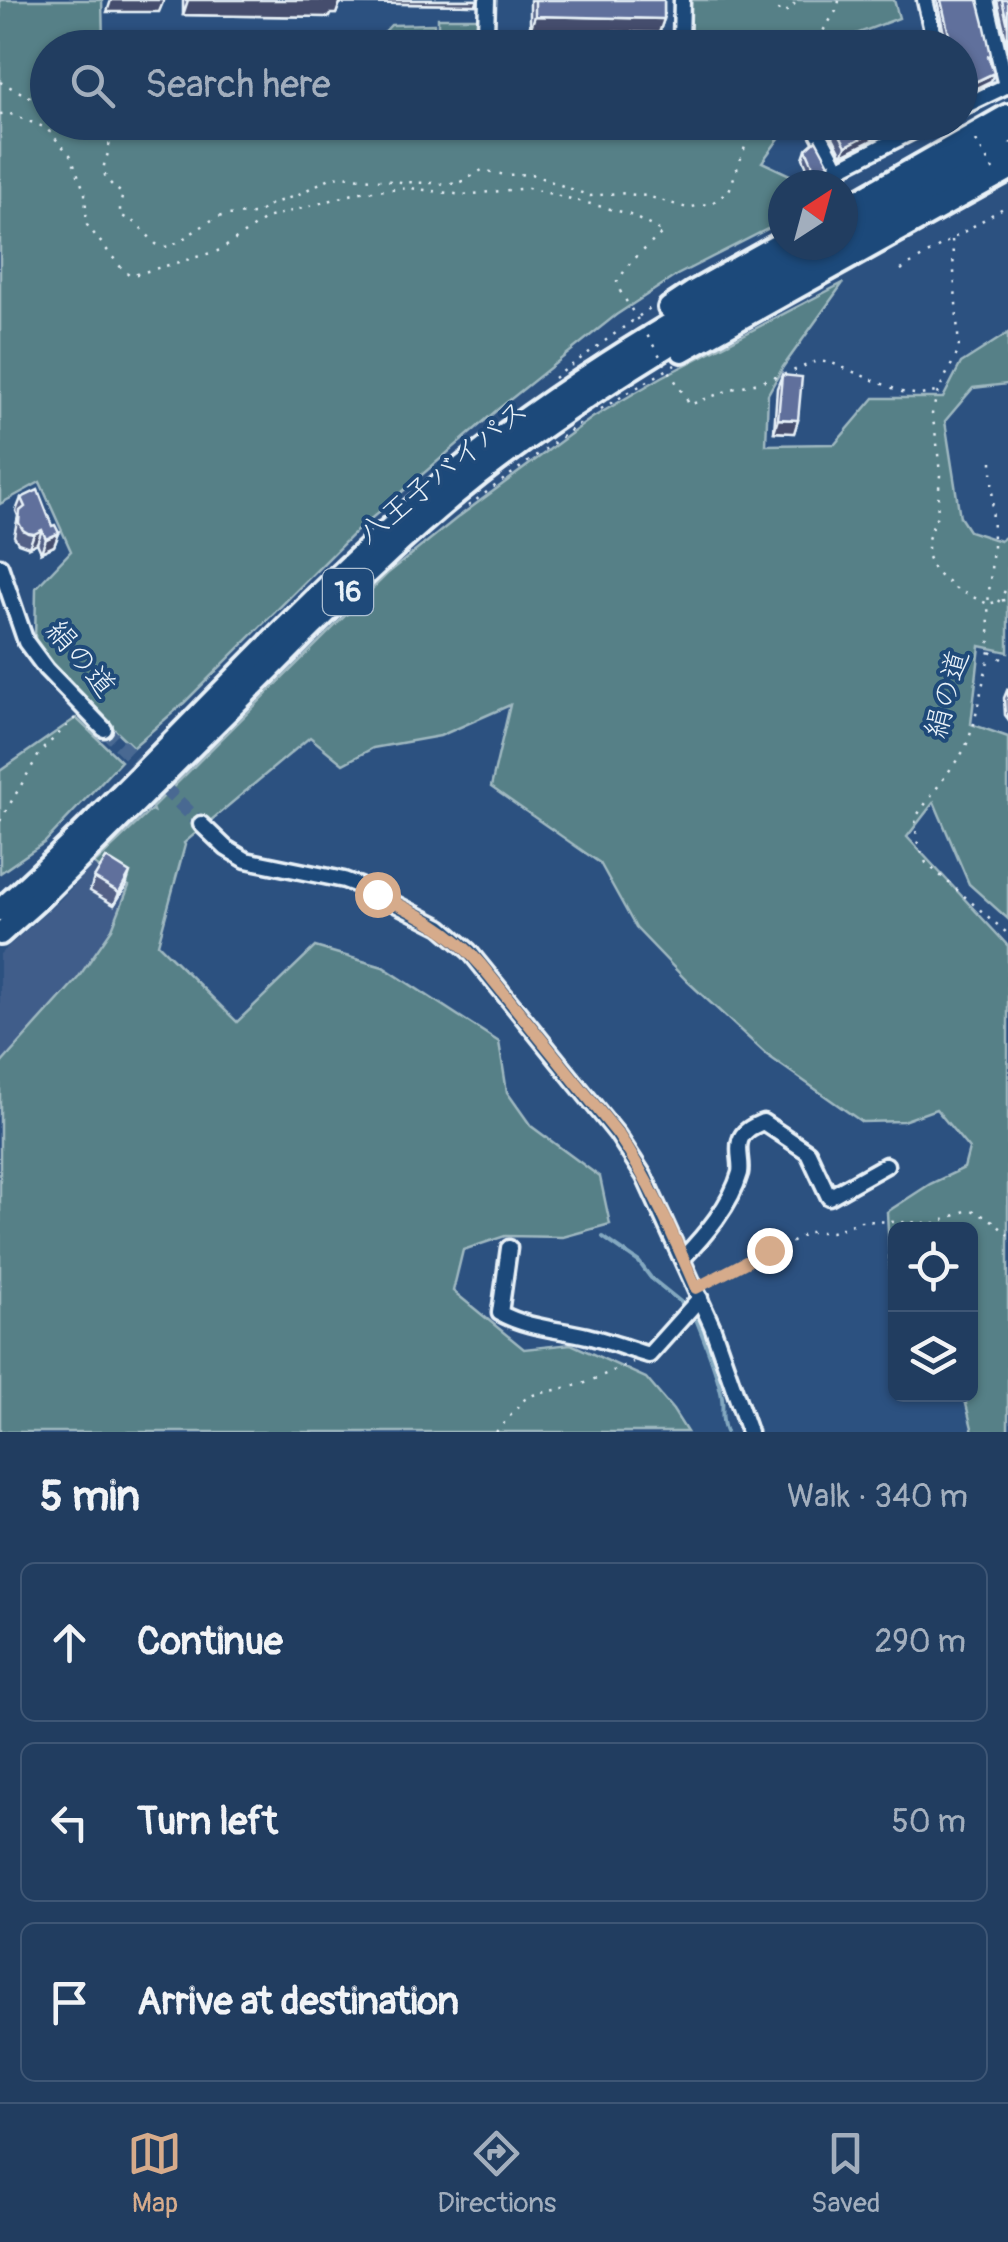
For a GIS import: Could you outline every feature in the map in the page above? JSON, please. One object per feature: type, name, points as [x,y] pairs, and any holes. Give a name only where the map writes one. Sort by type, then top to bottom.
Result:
[{"type":"highway","points":[[978,133],[1008,116]]},
{"type":"highway","points":[[858,217],[1008,132]]},
{"type":"highway","points":[[858,200],[965,140]]},
{"type":"highway","name":"八王子バイパス","points":[[858,237],[1008,152]]},
{"type":"highway","name":"16","points":[[515,448],[1000,170]]},
{"type":"highway","name":"16","points":[[570,387],[655,318],[768,250]]},
{"type":"highway","name":"八王子バイパス","points":[[0,910],[356,558],[424,497],[570,387],[663,326],[780,260]]},
{"type":"highway","name":"八王子バイパス","points":[[0,934],[368,572],[437,510],[515,448],[609,382],[816,260]]},
{"type":"street","points":[[486,30],[487,0]]},
{"type":"street","points":[[681,30],[682,0]]},
{"type":"street","points":[[925,0],[932,30]]},
{"type":"street","points":[[978,99],[1007,85],[986,0]]},
{"type":"street","points":[[822,140],[838,170],[896,140]]},
{"type":"street","name":"絹の道","points":[[0,566],[26,642],[104,729]]},
{"type":"street","points":[[202,824],[226,848],[246,860],[344,880],[425,918],[456,938],[481,965],[618,1134],[650,1186],[683,1258],[695,1302],[712,1326],[749,1432]]},
{"type":"street","points":[[683,1258],[729,1198],[741,1170],[740,1141],[750,1127],[763,1122],[808,1152],[829,1198],[886,1165]]},
{"type":"street","points":[[509,1248],[500,1314],[548,1330],[586,1336],[649,1355],[695,1302]]},
{"type":"path","points":[[772,0],[780,13],[790,10],[797,0]]},
{"type":"path","points":[[824,30],[839,0]]},
{"type":"path","points":[[0,82],[30,97]]},
{"type":"path","points":[[0,114],[30,122]]},
{"type":"path","points":[[57,140],[71,156],[85,193],[87,225],[130,276],[220,250],[266,218],[362,192],[410,188],[463,195],[528,188],[626,213],[663,232],[630,263],[617,282],[689,405],[817,361],[832,363],[902,392],[938,392]]},
{"type":"path","points":[[109,140],[103,167],[106,178],[124,194],[120,215],[132,220],[164,247],[178,243],[215,218],[225,214],[256,214],[321,180],[341,176],[458,184],[482,170],[505,175],[530,174],[590,196],[647,196],[687,208],[712,203],[729,192],[748,140]]},
{"type":"path","points":[[976,141],[1000,170]]},
{"type":"path","points":[[902,270],[1008,205]]},
{"type":"path","points":[[952,240],[959,350],[938,392],[932,414],[940,475],[928,556],[935,572],[956,588],[988,604],[1008,600]]},
{"type":"path","points":[[594,413],[679,362]]},
{"type":"path","points":[[465,508],[582,422]]},
{"type":"path","name":"絹の道","points":[[992,461],[990,652],[974,724],[964,749],[916,818],[917,841],[926,863],[1008,934]]},
{"type":"path","points":[[997,603],[1008,586]]},
{"type":"path","points":[[990,652],[1008,663]]},
{"type":"path","points":[[0,822],[41,750],[84,708]]},
{"type":"path","points":[[695,1302],[778,1245],[808,1232],[830,1232],[861,1221],[936,1224],[970,1209],[993,1221],[1008,1235]]},
{"type":"path","points":[[496,1432],[525,1399],[583,1384],[649,1355]]},
{"type":"shaded area","points":[[94,864],[129,886],[112,929],[78,978],[0,1064],[0,954]]},
{"type":"green space","points":[[0,0],[102,0],[103,30],[30,30],[30,140],[778,140],[762,162],[779,170],[768,170],[768,229],[677,275],[616,315],[497,410],[351,536],[184,703],[133,747],[70,688],[35,643],[36,588],[71,551],[40,482],[0,504]]},
{"type":"green space","points":[[685,0],[894,0],[899,18],[867,30],[680,30]]},
{"type":"green space","points":[[438,18],[477,18],[477,30],[438,30]]},
{"type":"green space","points":[[434,24],[434,30],[386,30],[391,25]]},
{"type":"green space","points":[[843,283],[768,394],[766,445],[835,444],[874,398],[943,398],[961,363],[1008,333],[1008,384],[973,388],[945,421],[960,517],[969,531],[1000,541],[1008,535],[1008,652],[980,646],[971,724],[1008,737],[1008,919],[969,884],[934,802],[907,837],[1008,946],[1008,1432],[973,1432],[966,1402],[978,1402],[978,1222],[888,1222],[888,1232],[887,1212],[964,1168],[969,1149],[936,1109],[903,1121],[862,1122],[767,1055],[686,980],[636,928],[600,863],[491,787],[510,705],[440,736],[373,748],[343,764],[310,737],[184,843],[158,944],[237,1022],[315,947],[383,967],[499,1042],[507,1092],[531,1126],[600,1177],[610,1224],[563,1237],[505,1236],[463,1250],[453,1291],[524,1349],[571,1344],[646,1378],[687,1432],[0,1432],[0,1065],[78,978],[112,929],[129,886],[94,864],[153,811],[387,574],[592,418]]},
{"type":"green space","points":[[76,718],[121,761],[45,842],[0,873],[0,771]]},
{"type":"building","points":[[535,0],[664,0],[664,19],[535,16]]},
{"type":"building","points":[[941,0],[978,0],[994,73],[978,81],[978,30],[948,30]]},
{"type":"building","points":[[1002,0],[1008,0],[1008,26]]},
{"type":"building","points":[[816,140],[829,164],[815,170],[806,149]]},
{"type":"building","points":[[782,375],[802,377],[798,420],[778,419]]},
{"type":"building","points":[[38,490],[52,526],[59,533],[46,539],[42,530],[28,533],[19,523],[20,511],[25,507],[21,498]]},
{"type":"building","points":[[106,858],[130,873],[119,893],[94,878]]},
{"type":"waterway","points":[[603,1237],[639,1262],[651,1278],[687,1307]]},
{"type":"waterway","points":[[694,1314],[719,1382],[726,1432]]},
{"type":"tunnel","points":[[104,729],[201,824]]},
{"type":"route","points":[[377,894],[456,938],[618,1134],[655,1196],[696,1288],[769,1250]]}]
